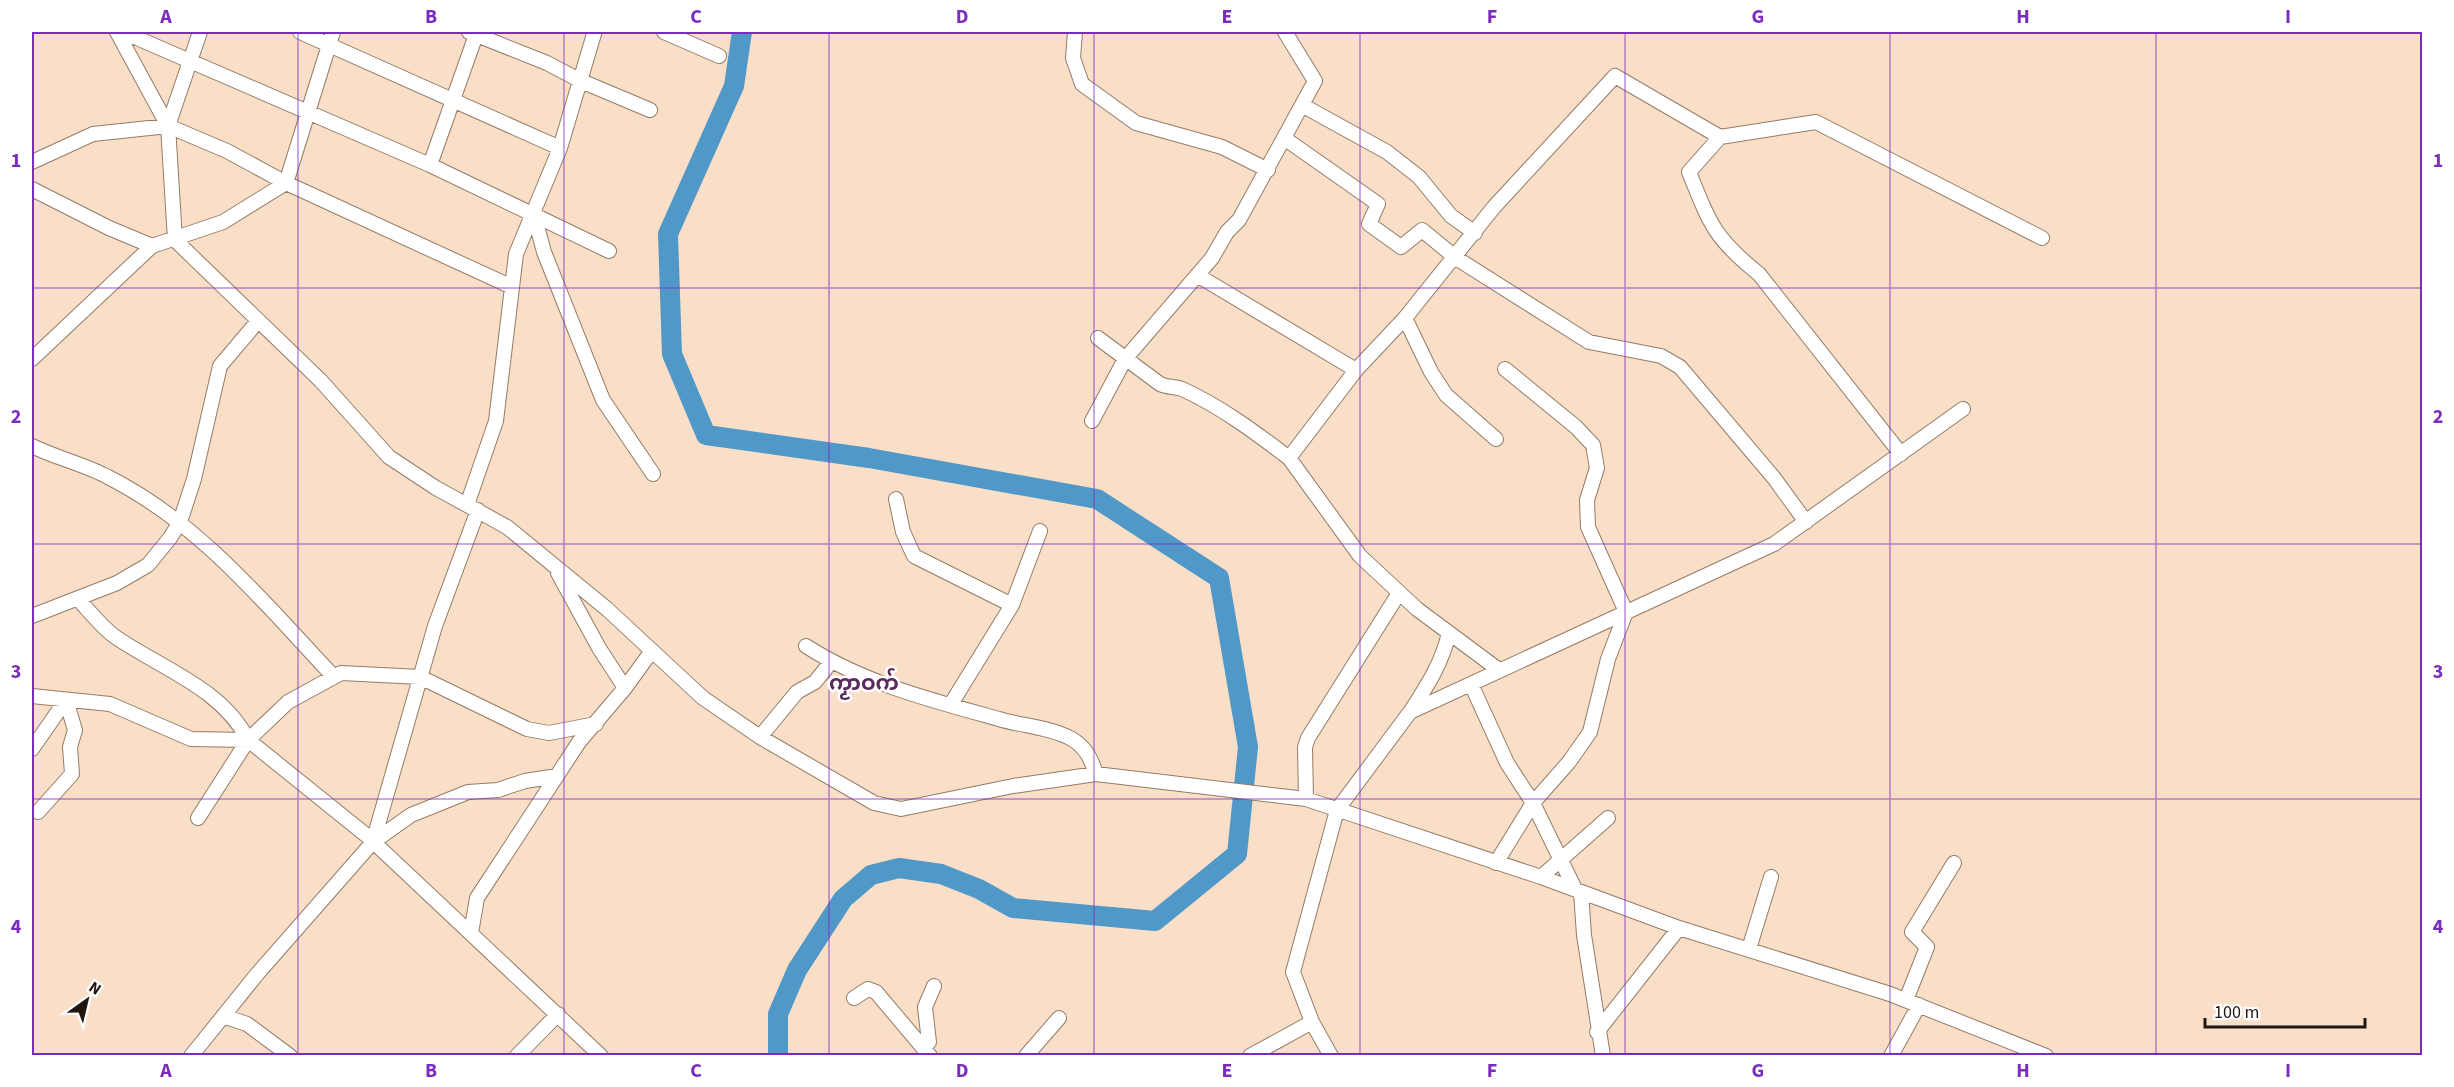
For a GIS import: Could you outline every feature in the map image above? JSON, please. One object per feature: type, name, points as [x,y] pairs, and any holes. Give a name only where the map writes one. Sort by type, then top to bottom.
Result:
[{"type":"street","points":[[117,32],[168,126]]},
{"type":"street","points":[[123,32],[430,165],[609,250]]},
{"type":"street","points":[[200,32],[168,126],[175,240],[321,381],[389,456],[413,474],[507,527],[607,609],[703,699],[760,737],[874,803],[901,809],[1013,786],[1096,774],[1305,800],[1540,877],[1679,928],[1906,1000],[2046,1056]]},
{"type":"street","points":[[300,32],[331,38],[452,102],[497,118],[560,148]]},
{"type":"street","points":[[430,165],[474,32],[650,110]]},
{"type":"street","points":[[664,32],[719,56]]},
{"type":"street","points":[[1075,32],[1073,58],[1082,84],[1127,117],[1136,123],[1221,147],[1268,170]]},
{"type":"street","points":[[1092,421],[1125,359],[1197,275],[1239,220],[1315,81],[1285,32]]},
{"type":"street","points":[[373,842],[435,626],[473,507],[496,421],[516,254],[560,148],[594,34]]},
{"type":"street","points":[[32,359],[152,246],[223,222],[286,183],[331,38]]},
{"type":"street","points":[[1289,458],[1356,370],[1405,318],[1456,258],[1494,207],[1615,76],[1720,137],[1816,122],[2042,238]]},
{"type":"street","points":[[1309,108],[1387,152],[1419,177],[1452,216],[1475,233]]},
{"type":"street","points":[[32,162],[93,134],[168,126],[227,151],[286,183],[512,287]]},
{"type":"street","points":[[1720,137],[1689,172],[1712,228],[1730,251],[1759,274],[1901,454]]},
{"type":"street","points":[[1284,138],[1378,204],[1369,224],[1401,247],[1422,230],[1456,258],[1588,342],[1661,356],[1680,367],[1767,470],[1806,522]]},
{"type":"street","points":[[32,189],[109,228],[152,246]]},
{"type":"street","points":[[534,215],[544,252],[603,400],[653,474]]},
{"type":"street","points":[[1197,275],[1356,370]]},
{"type":"street","points":[[1405,318],[1431,372],[1446,395],[1496,439]]},
{"type":"street","points":[[32,616],[78,600],[148,565],[180,522],[194,479],[220,366],[258,321]]},
{"type":"street","points":[[1098,338],[1167,388],[1179,388],[1235,419],[1289,458],[1360,556],[1399,593],[1499,670]]},
{"type":"street","points":[[1496,863],[1533,802],[1569,762],[1590,732],[1608,659],[1626,612],[1588,527],[1587,501],[1597,468],[1593,445],[1576,427],[1505,369]]},
{"type":"street","points":[[1410,712],[1774,544],[1964,409]]},
{"type":"street","points":[[32,446],[108,477],[180,522],[207,543],[273,609],[334,676]]},
{"type":"street","points":[[896,500],[903,532],[914,556],[1012,605]]},
{"type":"street","points":[[951,704],[1012,605],[1040,531]]},
{"type":"street","points":[[554,566],[599,648],[625,688]]},
{"type":"street","points":[[1305,800],[1305,747],[1308,738],[1399,593]]},
{"type":"street","points":[[78,600],[114,636],[163,663],[217,702],[239,722],[248,740],[373,842],[601,1056]]},
{"type":"street","points":[[1330,1056],[1312,1022],[1293,972],[1337,810],[1410,712],[1436,671],[1444,654],[1449,633]]},
{"type":"street","points":[[806,646],[831,662],[896,688],[1065,736],[1082,747],[1091,758],[1096,774]]},
{"type":"street","points":[[471,933],[477,898],[579,742],[625,688],[651,652]]},
{"type":"street","points":[[760,737],[797,692],[823,675],[831,662]]},
{"type":"street","points":[[198,818],[248,740],[288,702],[341,673],[420,677],[527,729],[549,733],[596,724]]},
{"type":"street","points":[[1471,684],[1508,763],[1533,802],[1578,891],[1597,1032],[1603,1056]]},
{"type":"street","points":[[33,699],[110,704],[190,739],[248,740]]},
{"type":"street","points":[[32,749],[66,700]]},
{"type":"street","points":[[38,812],[72,774],[70,747],[75,730],[66,700]]},
{"type":"street","points":[[191,1056],[373,842],[411,815],[468,792],[498,790],[525,781],[557,777]]},
{"type":"street","points":[[1540,877],[1608,818]]},
{"type":"street","points":[[1906,1000],[1927,947],[1912,932],[1954,863]]},
{"type":"street","points":[[1749,949],[1771,877]]},
{"type":"street","points":[[1597,1032],[1679,928]]},
{"type":"street","points":[[927,1052],[929,1042],[925,1007],[934,986]]},
{"type":"street","points":[[854,998],[868,989],[876,992],[927,1052]]},
{"type":"street","points":[[1891,1056],[1919,1005]]},
{"type":"street","points":[[517,1056],[558,1014]]},
{"type":"street","points":[[223,1016],[248,1024],[291,1056]]},
{"type":"street","points":[[1026,1056],[1059,1018]]},
{"type":"street","points":[[1250,1056],[1312,1022]]},
{"type":"waterway","points":[[742,32],[734,86],[668,234],[672,354],[706,435],[869,458],[1097,499],[1219,578],[1248,747],[1237,854],[1155,921],[1013,908],[979,889],[941,874],[899,868],[871,875],[843,899],[797,970],[778,1014],[778,1056]]},
{"type":"district","name":"ကၟာဝက်","points":[[864,683]]}]
